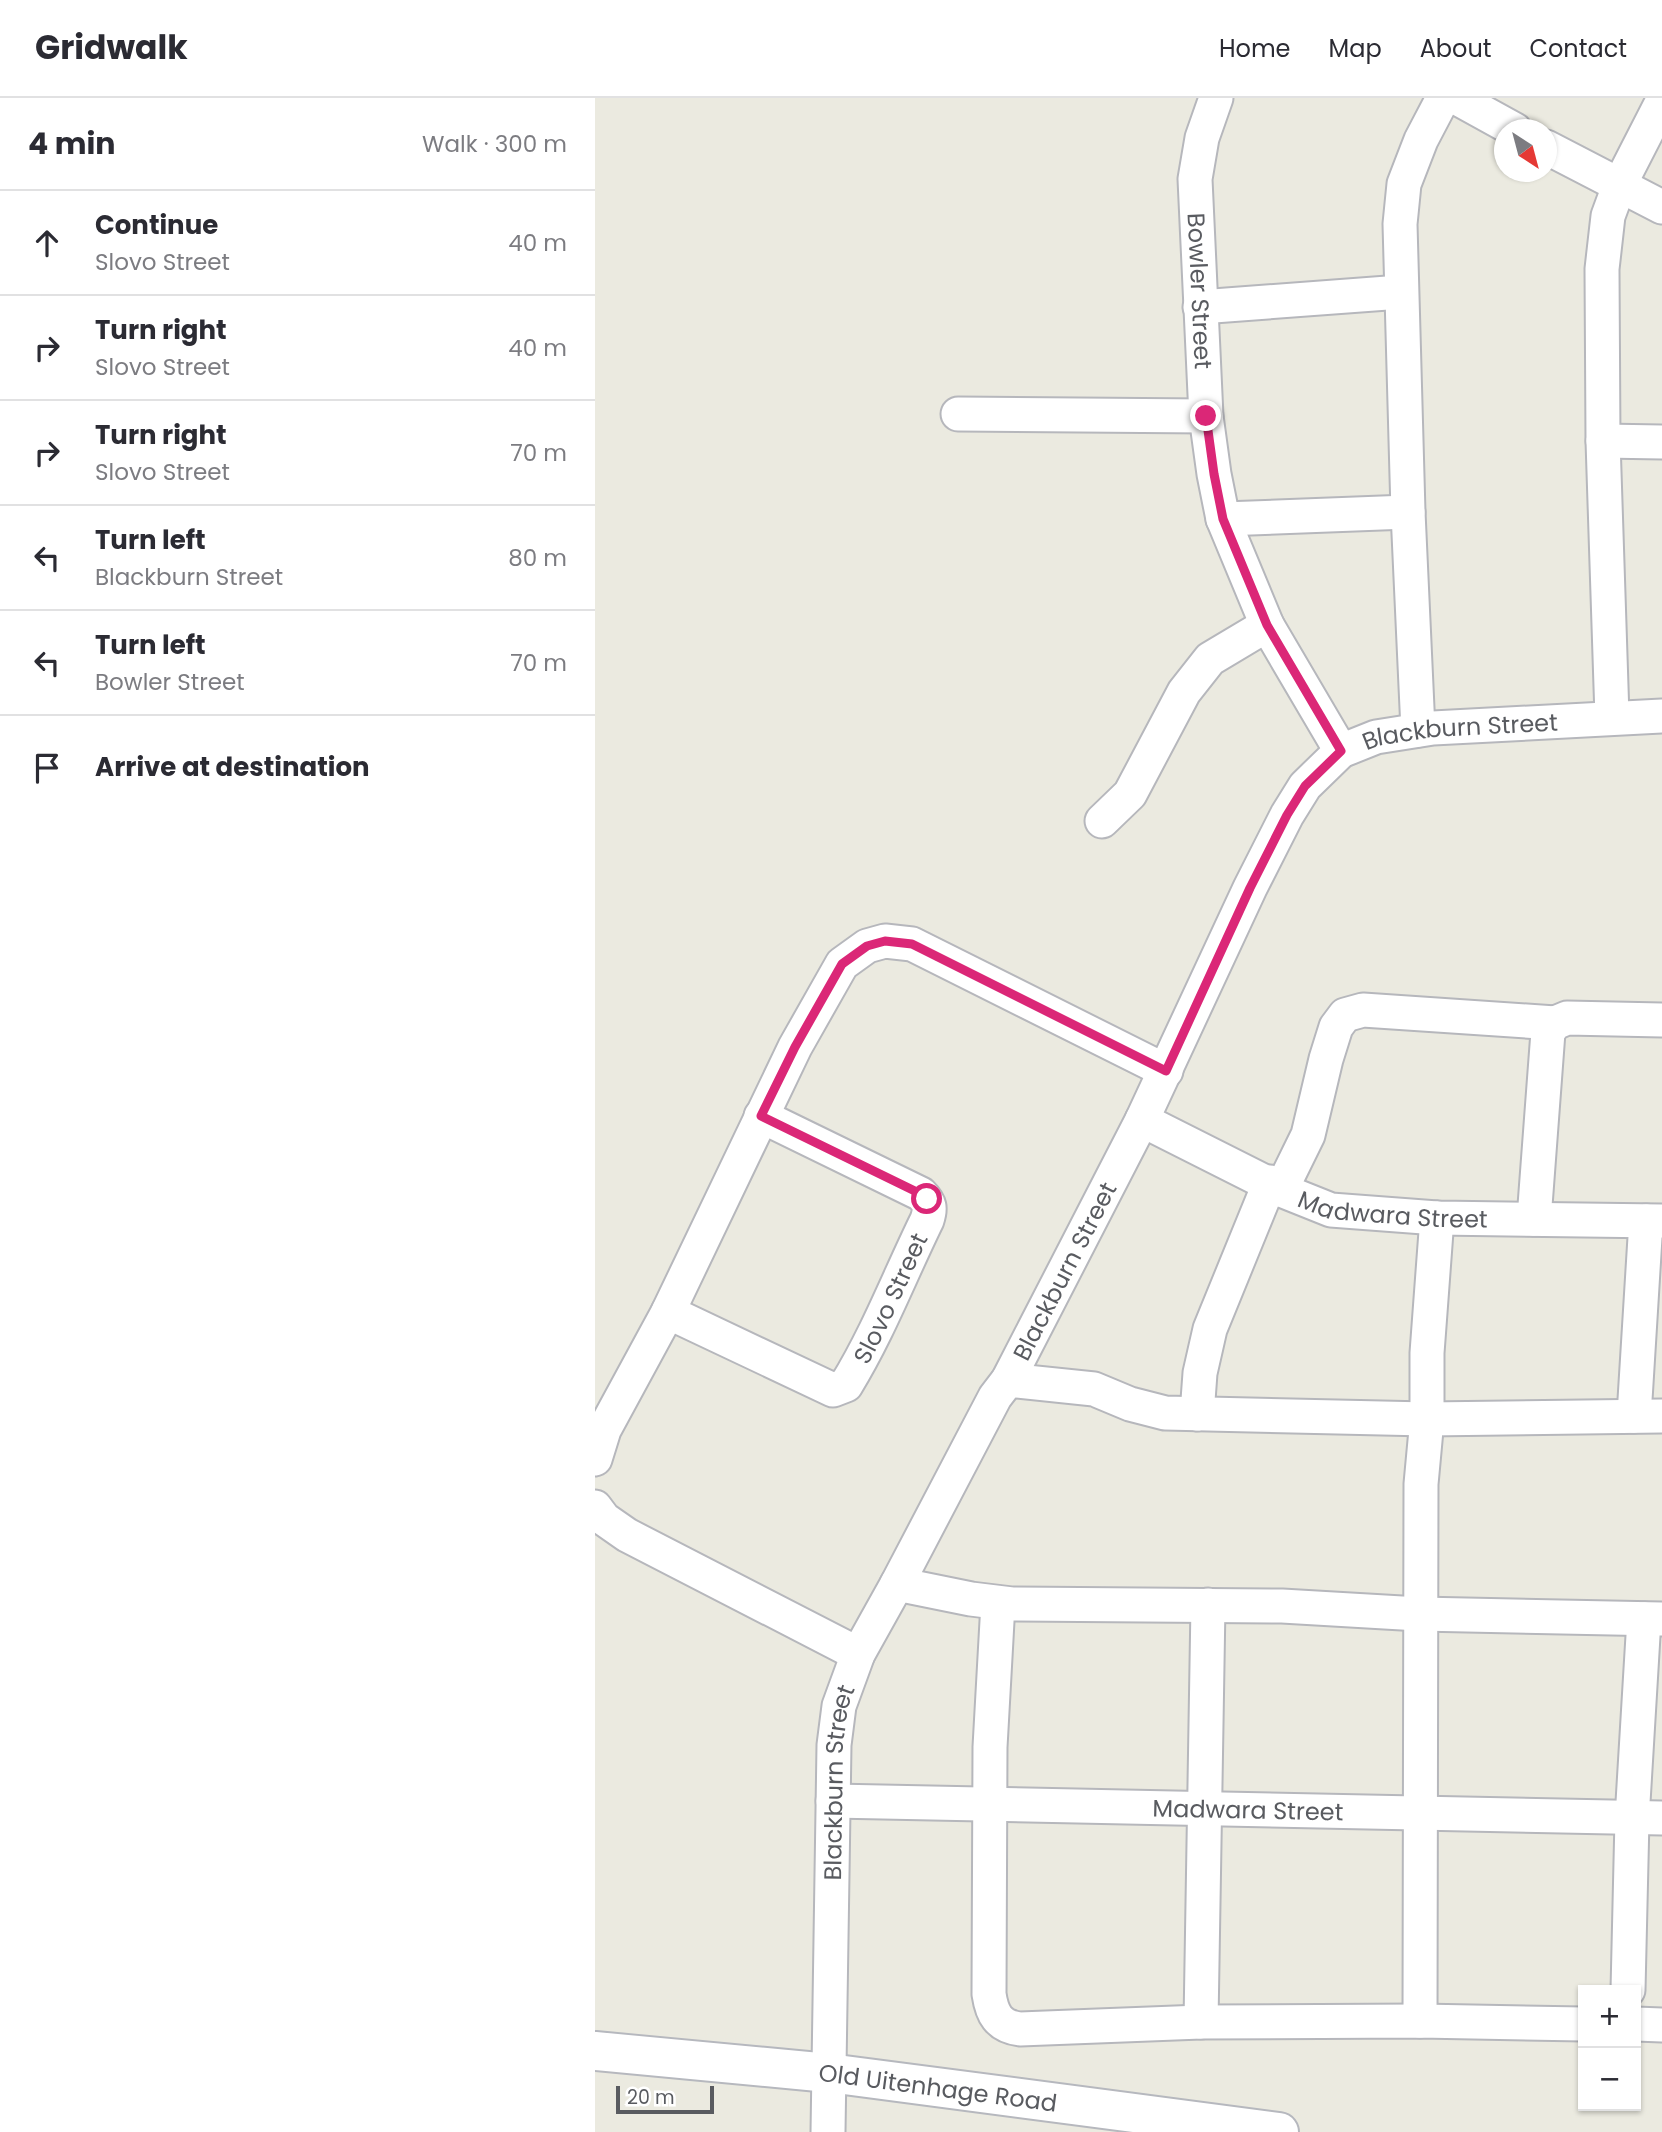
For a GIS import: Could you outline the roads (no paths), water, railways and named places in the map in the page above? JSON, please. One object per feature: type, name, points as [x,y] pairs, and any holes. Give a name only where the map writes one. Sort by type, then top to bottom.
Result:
[{"type":"street","name":"Bowler Street","points":[[1216,98],[1202,138],[1195,179],[1206,416],[1214,474],[1223,519],[1267,625],[1341,751]]},
{"type":"street","points":[[1418,730],[1408,512],[1400,224],[1404,184],[1421,140],[1443,98]]},
{"type":"street","points":[[1457,98],[1495,119]]},
{"type":"street","points":[[1612,717],[1603,441],[1601,269],[1608,216],[1619,186],[1662,102]]},
{"type":"street","points":[[1557,153],[1662,207]]},
{"type":"street","points":[[1200,307],[1401,292]]},
{"type":"street","points":[[958,414],[1206,416]]},
{"type":"street","points":[[1603,441],[1662,442]]},
{"type":"street","points":[[1223,519],[1408,512]]},
{"type":"street","points":[[1102,821],[1131,794],[1184,692],[1210,659],[1267,625]]},
{"type":"street","name":"Blackburn Street","points":[[828,2132],[834,1745],[839,1706],[858,1654],[995,1397],[1008,1380],[1142,1120],[1287,815],[1305,786],[1341,751],[1376,737],[1418,730],[1662,716]]},
{"type":"street","points":[[595,1459],[604,1430],[668,1312],[795,1047],[842,964],[867,946],[885,941],[912,944],[1166,1071]]},
{"type":"street","points":[[1196,1414],[1200,1373],[1210,1329],[1275,1186],[1308,1135],[1326,1059],[1336,1027],[1345,1014],[1363,1010],[1555,1023],[1567,1018],[1662,1020]]},
{"type":"street","points":[[1534,1219],[1548,1032],[1555,1023]]},
{"type":"street","name":"Slovo Street","points":[[668,1312],[833,1390],[846,1385],[877,1328],[927,1220],[930,1210],[927,1199],[761,1116]]},
{"type":"street","name":"Madwara Street","points":[[1142,1120],[1275,1186],[1331,1210],[1437,1219],[1654,1221]]},
{"type":"street","points":[[1420,2021],[1421,1484],[1437,1219]]},
{"type":"street","points":[[1008,1380],[1094,1389],[1130,1404],[1164,1413],[1427,1419],[1648,1416],[1654,1221]]},
{"type":"street","points":[[595,1507],[604,1519],[627,1535],[858,1654]]},
{"type":"street","points":[[897,1584],[998,1603],[1282,1606],[1419,1614],[1653,1619],[1647,1818],[1629,1985]]},
{"type":"street","points":[[998,1603],[990,1747],[989,1994],[995,2019],[1011,2028],[1020,2029],[1201,2022],[1420,2021],[1578,2024]]},
{"type":"street","points":[[1201,2022],[1208,1605]]},
{"type":"street","name":"Madwara Street","points":[[833,1801],[1647,1818]]},
{"type":"street","points":[[1641,2024],[1662,2025]]},
{"type":"street","name":"Old Uitenhage Road","points":[[595,2051],[829,2073],[1279,2132]]}]
